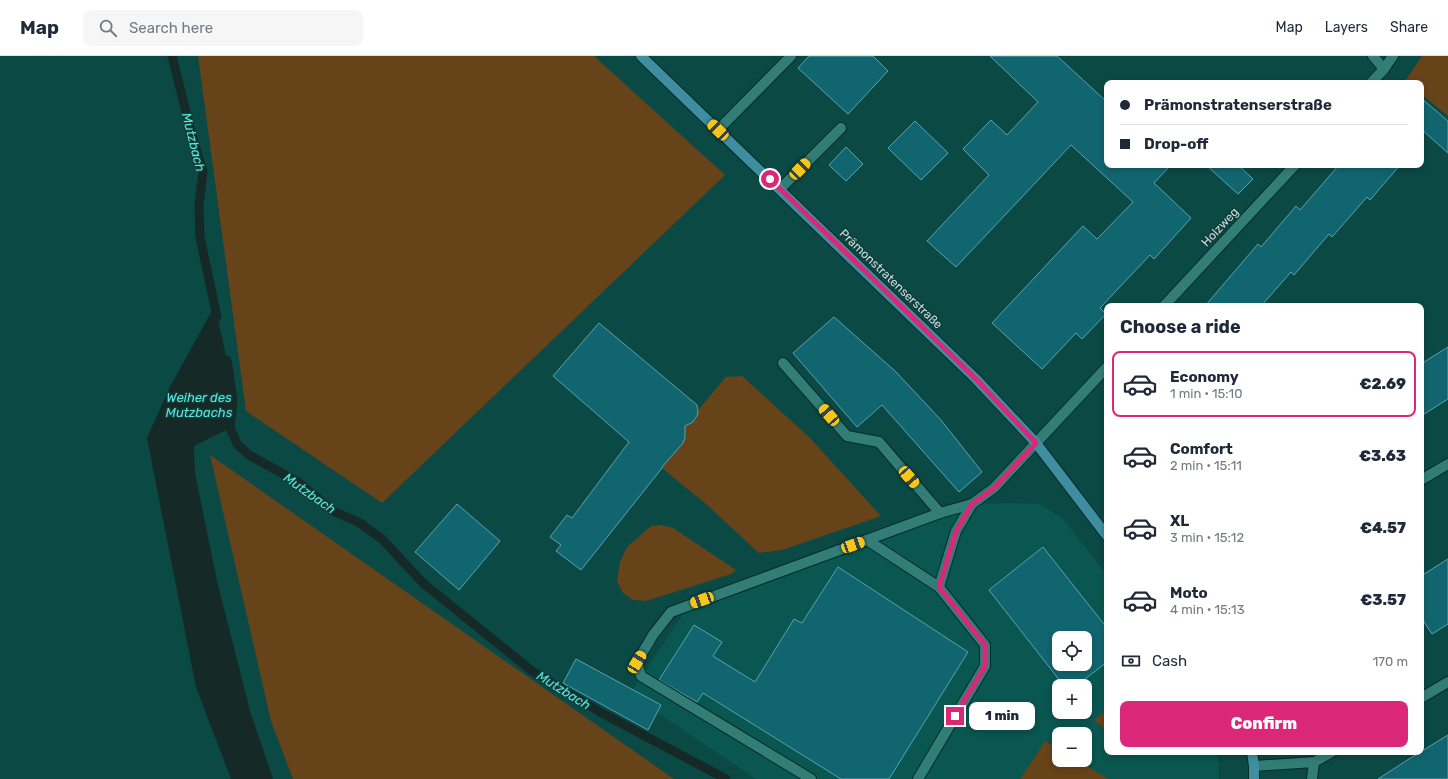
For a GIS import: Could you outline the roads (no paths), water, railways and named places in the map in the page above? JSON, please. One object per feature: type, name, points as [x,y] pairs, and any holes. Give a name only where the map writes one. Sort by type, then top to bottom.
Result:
[{"type":"main road","name":"Prämonstratenserstraße","points":[[642,56],[976,379],[1036,443],[1104,532]]},
{"type":"main road","points":[[1252,755],[1254,779]]},
{"type":"street","points":[[718,130],[791,56]]},
{"type":"street","points":[[1374,56],[1384,69]]},
{"type":"street","points":[[1374,80],[1393,56]]},
{"type":"street","points":[[780,189],[841,128]]},
{"type":"street","name":"Holzweg","points":[[1167,303],[1292,168]]},
{"type":"street","points":[[783,363],[847,436],[879,442],[940,513]]},
{"type":"street","points":[[811,779],[641,676],[637,662],[653,635],[671,612],[940,513],[972,504],[994,488],[1104,370]]},
{"type":"street","points":[[1424,478],[1448,464]]},
{"type":"street","points":[[939,587],[956,531],[972,504]]},
{"type":"street","points":[[867,540],[939,587],[985,645],[985,666],[918,779]]},
{"type":"street","points":[[1424,696],[1448,682]]},
{"type":"street","points":[[1254,766],[1314,762],[1327,755]]},
{"type":"street","points":[[1312,779],[1314,762]]},
{"type":"water","name":"Weiher des Mutzbachs","points":[[215,305],[228,366],[233,401],[230,428],[194,446],[195,473],[217,581],[250,711],[273,779],[231,779],[196,687],[147,438],[170,387]]},
{"type":"waterway","name":"Mutzbach","points":[[172,56],[191,132],[203,172],[199,205],[200,237],[217,317]]},
{"type":"waterway","name":"Mutzbach","points":[[227,360],[233,401],[230,428],[237,444],[249,455],[298,482],[333,511],[360,523],[382,539],[423,583],[532,671],[600,712],[726,779]]}]
